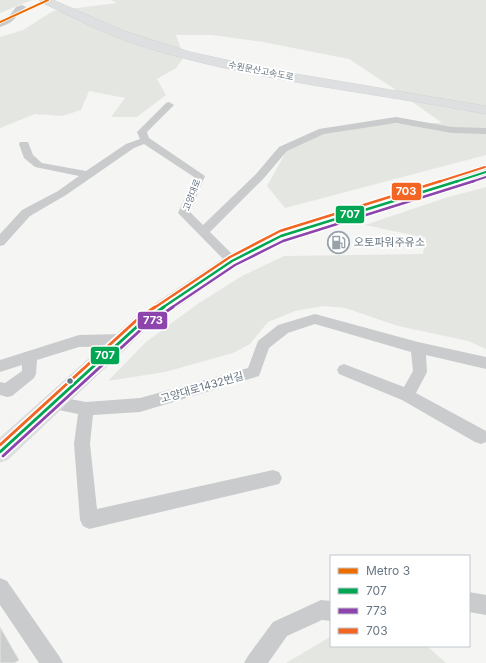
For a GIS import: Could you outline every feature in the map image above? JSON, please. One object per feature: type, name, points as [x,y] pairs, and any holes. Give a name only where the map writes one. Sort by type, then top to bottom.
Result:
[{"type":"highway","name":"수원문산고속도로","points":[[45,0],[61,3],[133,31],[216,55],[280,69],[486,104]]},
{"type":"highway","name":"수원문산고속도로","points":[[61,3],[125,36],[215,62],[256,71],[486,110]]},
{"type":"main road","points":[[0,452],[143,321],[232,261],[281,236],[486,172]]},
{"type":"street","points":[[0,25],[10,21],[18,8],[22,7]]},
{"type":"street","points":[[0,242],[26,213],[62,193],[130,146],[145,140],[142,132],[169,105]]},
{"type":"street","points":[[202,232],[260,176],[283,149],[322,131],[396,120],[452,130],[486,131]]},
{"type":"street","name":"고양대로","points":[[145,140],[200,176],[184,213],[232,261]]},
{"type":"street","points":[[24,144],[28,156],[39,165],[88,175]]},
{"type":"street","name":"고양대로1432번길","points":[[54,402],[86,409],[140,405],[254,372],[263,345],[283,329],[315,319],[418,348],[486,362]]},
{"type":"street","points":[[0,366],[79,341],[123,340]]},
{"type":"street","points":[[406,395],[420,372],[418,348]]},
{"type":"street","points":[[0,388],[6,390],[29,374],[30,356]]},
{"type":"street","points":[[344,370],[406,395],[481,437]]},
{"type":"street","points":[[86,409],[82,444],[89,520],[273,478]]},
{"type":"street","points":[[0,588],[52,663]]},
{"type":"street","points":[[470,602],[486,605]]},
{"type":"street","points":[[255,663],[280,629],[321,610],[330,611]]},
{"type":"shaded area","points":[[0,0],[32,0],[0,13]]},
{"type":"shaded area","points":[[111,0],[486,0],[486,155],[285,208],[267,186],[287,150],[324,133],[371,124],[442,123],[349,59],[263,42],[212,35],[176,35],[184,57],[176,68],[157,79],[166,95],[137,117],[111,117],[125,98],[89,91],[81,110],[62,116],[35,114],[0,128],[0,37],[23,30],[53,11],[117,3]]},
{"type":"shaded area","points":[[486,187],[486,349],[468,341],[398,326],[345,308],[323,306],[295,311],[268,322],[250,344],[233,353],[165,372],[108,381],[146,342],[199,303],[242,276],[284,256],[423,254],[426,238],[365,225],[445,198]]},
{"type":"shaded area","points":[[330,637],[330,647],[428,647],[446,663],[286,663]]},
{"type":"building","points":[[0,627],[19,660],[15,663],[0,663]]},
{"type":"metro line","name":"3","points":[[0,22],[48,0]]},
{"type":"transit line","name":"703","points":[[0,445],[140,317],[230,257],[280,231],[485,167]]},
{"type":"transit line","name":"707","points":[[0,452],[143,321],[232,261],[281,236],[486,172]]},
{"type":"transit line","name":"773","points":[[3,456],[146,325],[235,265],[283,241],[486,177]]},
{"type":"place","name":"오토파워주유소","points":[[338,242]]}]
